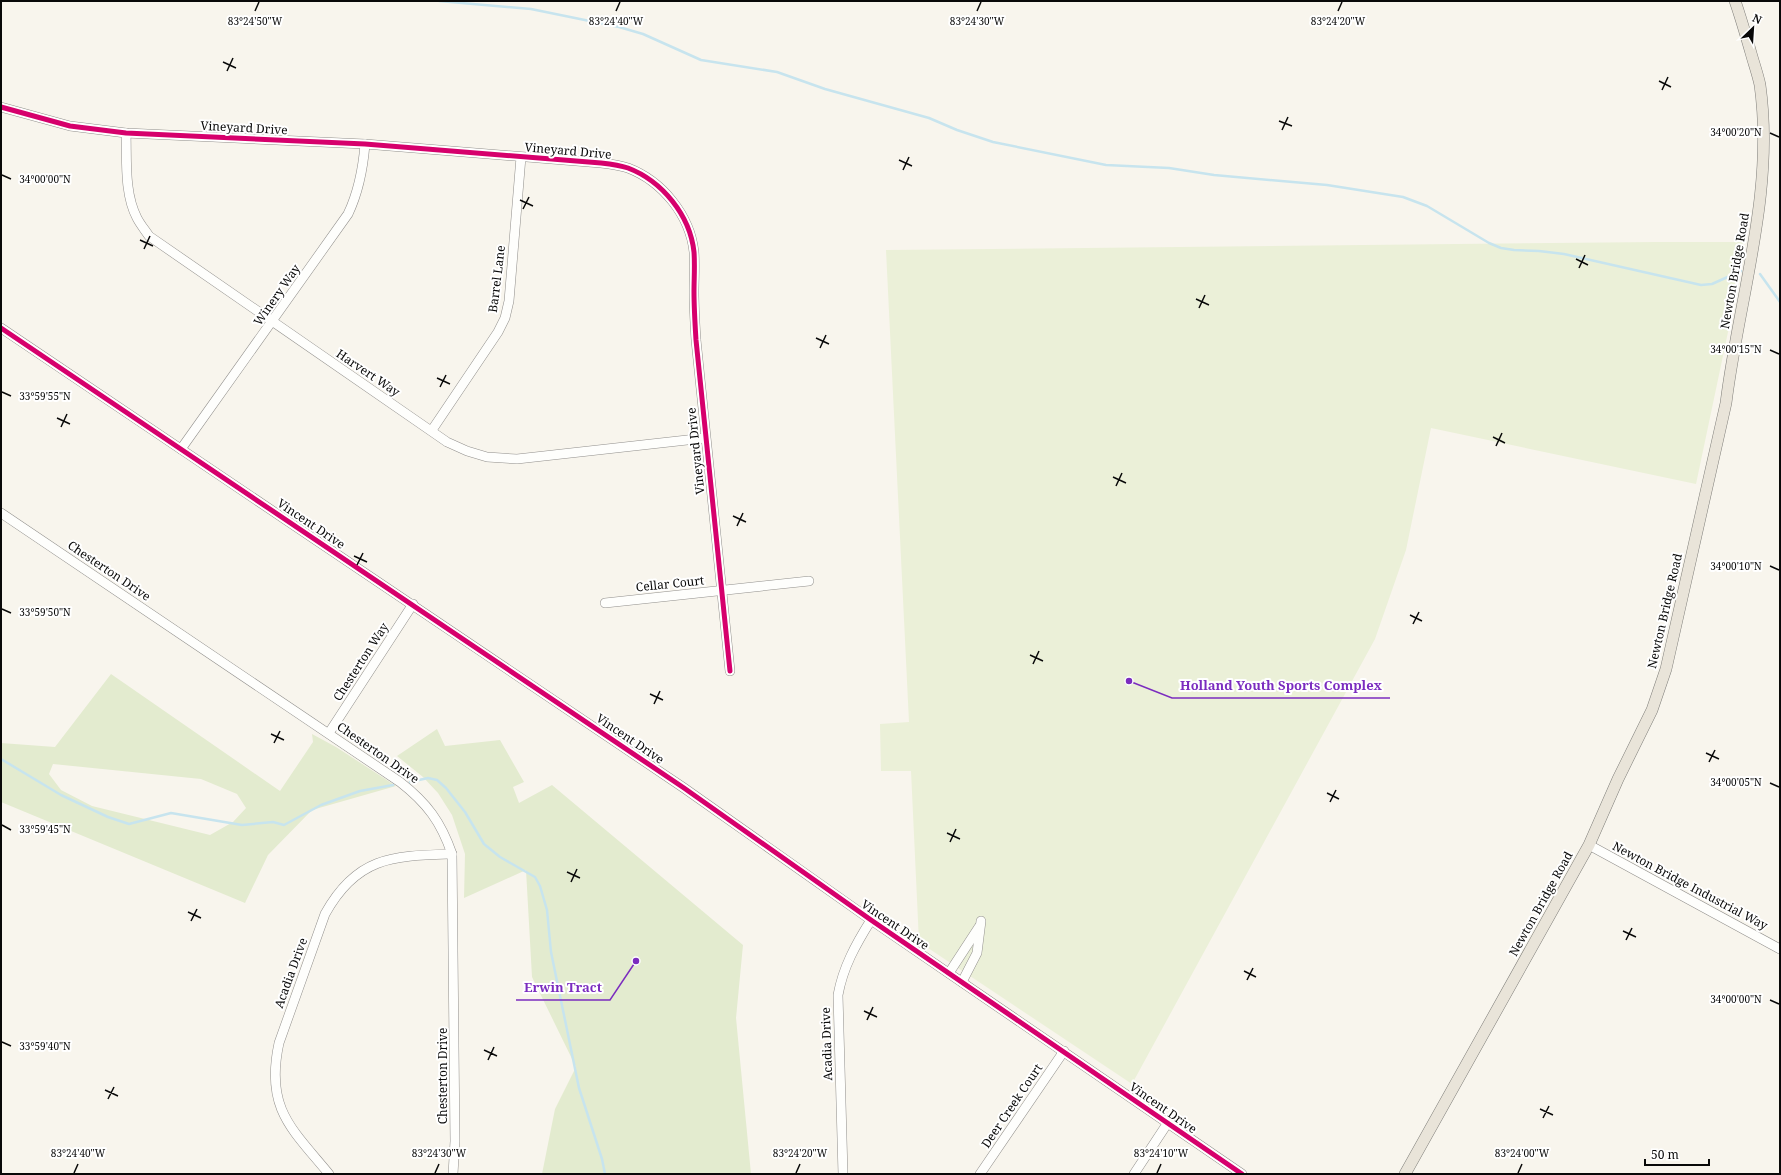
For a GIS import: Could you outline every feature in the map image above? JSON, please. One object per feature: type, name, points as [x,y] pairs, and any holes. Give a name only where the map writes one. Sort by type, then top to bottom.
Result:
[{"type":"main road","name":"Newton Bridge Road","points":[[1405,1174],[1589,845],[1618,779],[1652,710],[1666,669],[1726,403],[1730,368],[1756,237],[1761,195],[1763,119],[1759,84],[1735,1]]},
{"type":"street","name":"Vineyard Drive","points":[[1,107],[70,126],[126,133],[365,144],[601,163],[626,167],[649,179],[664,192],[676,206],[688,231],[694,252],[694,309],[705,438],[730,670]]},
{"type":"street","name":"Harvert Way","points":[[126,133],[127,178],[130,195],[136,217],[149,236],[432,430],[447,442],[467,451],[487,457],[517,459],[705,438]]},
{"type":"street","name":"Winery Way","points":[[181,449],[273,322],[348,214],[357,196],[363,168],[365,144]]},
{"type":"street","name":"Barrel Lane","points":[[432,430],[498,332],[505,318],[509,301],[521,157]]},
{"type":"street","name":"Vincent Drive","points":[[1,328],[413,604],[684,788],[871,920],[1064,1051],[1166,1124],[1242,1174]]},
{"type":"street","name":"Chesterton Drive","points":[[1,513],[400,782],[422,800],[441,826],[452,854],[455,1141],[453,1174]]},
{"type":"street","name":"Cellar Court","points":[[605,602],[722,591],[809,580]]},
{"type":"street","name":"Chesterton Way","points":[[329,733],[413,604]]},
{"type":"street","name":"Newton Bridge Industrial Way","points":[[1589,845],[1780,949]]},
{"type":"street","name":"Acadia Drive","points":[[329,1174],[284,1118],[277,1098],[274,1075],[279,1043],[325,914],[346,884],[362,871],[374,864],[399,857],[452,854]]},
{"type":"street","name":"Acadia Drive","points":[[843,1174],[838,995],[844,972],[851,955],[871,920]]},
{"type":"street","points":[[949,973],[977,932],[981,921],[977,953],[962,982]]},
{"type":"street","name":"Deer Creek Court","points":[[980,1174],[1064,1051]]},
{"type":"street","points":[[1134,1174],[1166,1124]]},
{"type":"green space","points":[[1744,242],[1732,313],[1696,484],[1431,428],[1406,550],[1375,639],[1132,1084],[919,942],[911,771],[881,771],[880,724],[909,722],[886,250]]},
{"type":"green space","points":[[111,674],[280,791],[313,742],[312,734],[336,747],[396,786],[312,810],[268,855],[245,903],[1,802],[1,743],[55,747]],"holes":[[[53,764],[201,779],[237,794],[246,808],[233,822],[210,835],[92,806],[61,790],[49,774]]]},
{"type":"green space","points":[[437,729],[445,746],[500,740],[524,782],[513,787],[519,803],[552,785],[743,945],[736,1018],[751,1174],[542,1174],[555,1109],[576,1067],[532,977],[526,870],[464,898],[465,854],[452,815],[438,793],[423,777],[397,756]]},
{"type":"waterway","points":[[439,1],[531,9],[619,27],[643,34],[701,60],[777,72],[825,89],[929,118],[957,130],[993,142],[1106,165],[1169,168],[1214,175],[1327,185],[1403,197],[1427,206],[1489,243],[1501,248],[1564,254],[1701,285],[1712,284],[1741,271]]},
{"type":"waterway","points":[[1760,274],[1780,302]]},
{"type":"waterway","points":[[1,759],[61,795],[108,817],[129,824],[171,813],[242,825],[273,822],[284,825],[321,805],[360,791],[393,785]]},
{"type":"waterway","points":[[410,782],[428,778],[437,780],[446,788],[465,812],[484,844],[500,857],[535,877],[540,886],[547,910],[551,952],[579,1088],[602,1159],[605,1174]]},
{"type":"cycle path","points":[[1,107],[70,126],[126,133],[365,144],[604,163],[628,168],[652,181],[672,201],[680,213],[687,225],[694,252],[696,340],[730,671]]},
{"type":"cycle path","points":[[1,328],[684,788],[871,920],[1242,1174]]},
{"type":"place","name":"Holland Youth Sports Complex","points":[[1129,681]]},
{"type":"place","name":"Erwin Tract","points":[[636,961]]}]
